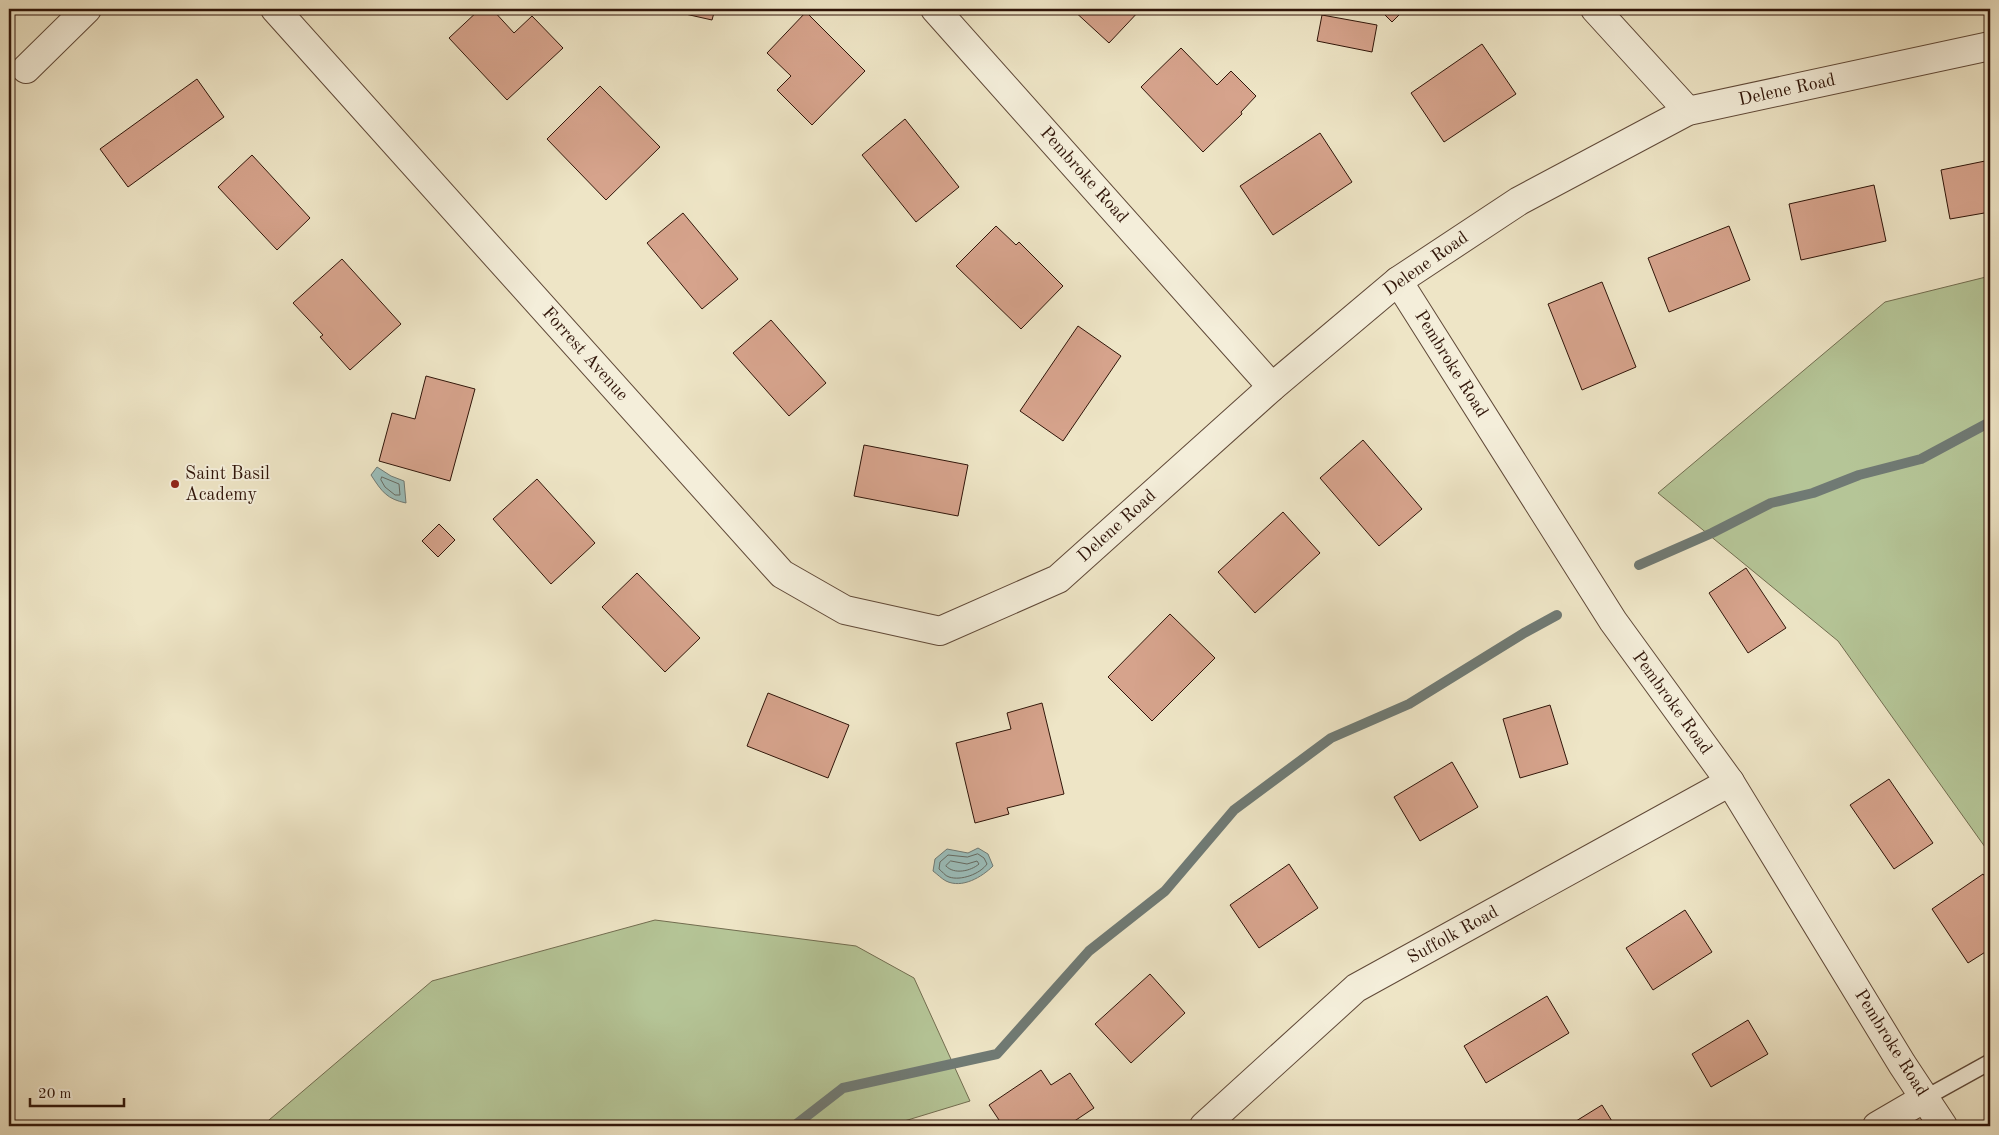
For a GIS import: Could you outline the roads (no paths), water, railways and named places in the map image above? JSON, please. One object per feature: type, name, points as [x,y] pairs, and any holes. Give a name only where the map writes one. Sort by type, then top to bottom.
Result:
[{"type":"street","points":[[26,69],[87,9]]},
{"type":"street","name":"Forrest Avenue","points":[[275,9],[782,574],[845,610],[940,631]]},
{"type":"street","name":"Pembroke Road","points":[[935,9],[1272,387]]},
{"type":"street","points":[[1595,9],[1688,111]]},
{"type":"street","name":"Delene Road","points":[[940,631],[1058,579],[1272,387],[1398,281],[1519,201],[1688,111],[1990,46]]},
{"type":"street","name":"Pembroke Road","points":[[1398,281],[1613,621],[1730,782],[1902,1064],[1943,1126]]},
{"type":"street","name":"Suffolk Road","points":[[1204,1126],[1356,988],[1730,782]]},
{"type":"street","points":[[1877,1126],[1925,1098]]},
{"type":"lane","points":[[1925,1098],[1990,1062]]},
{"type":"water","points":[[377,467],[391,476],[404,481],[406,503],[389,497],[378,486],[371,475]]},
{"type":"water","points":[[978,848],[988,854],[993,866],[978,878],[965,883],[952,883],[944,880],[933,871],[935,859],[947,849],[968,853]]},
{"type":"waterway","points":[[1639,565],[1712,533],[1771,503],[1813,493],[1859,475],[1921,459],[1990,422]]},
{"type":"waterway","points":[[794,1126],[843,1088],[997,1054],[1089,951],[1165,891],[1234,810],[1331,738],[1409,704],[1524,633],[1557,615]]},
{"type":"place","name":"Saint Basil Academy","points":[[175,484]]}]
